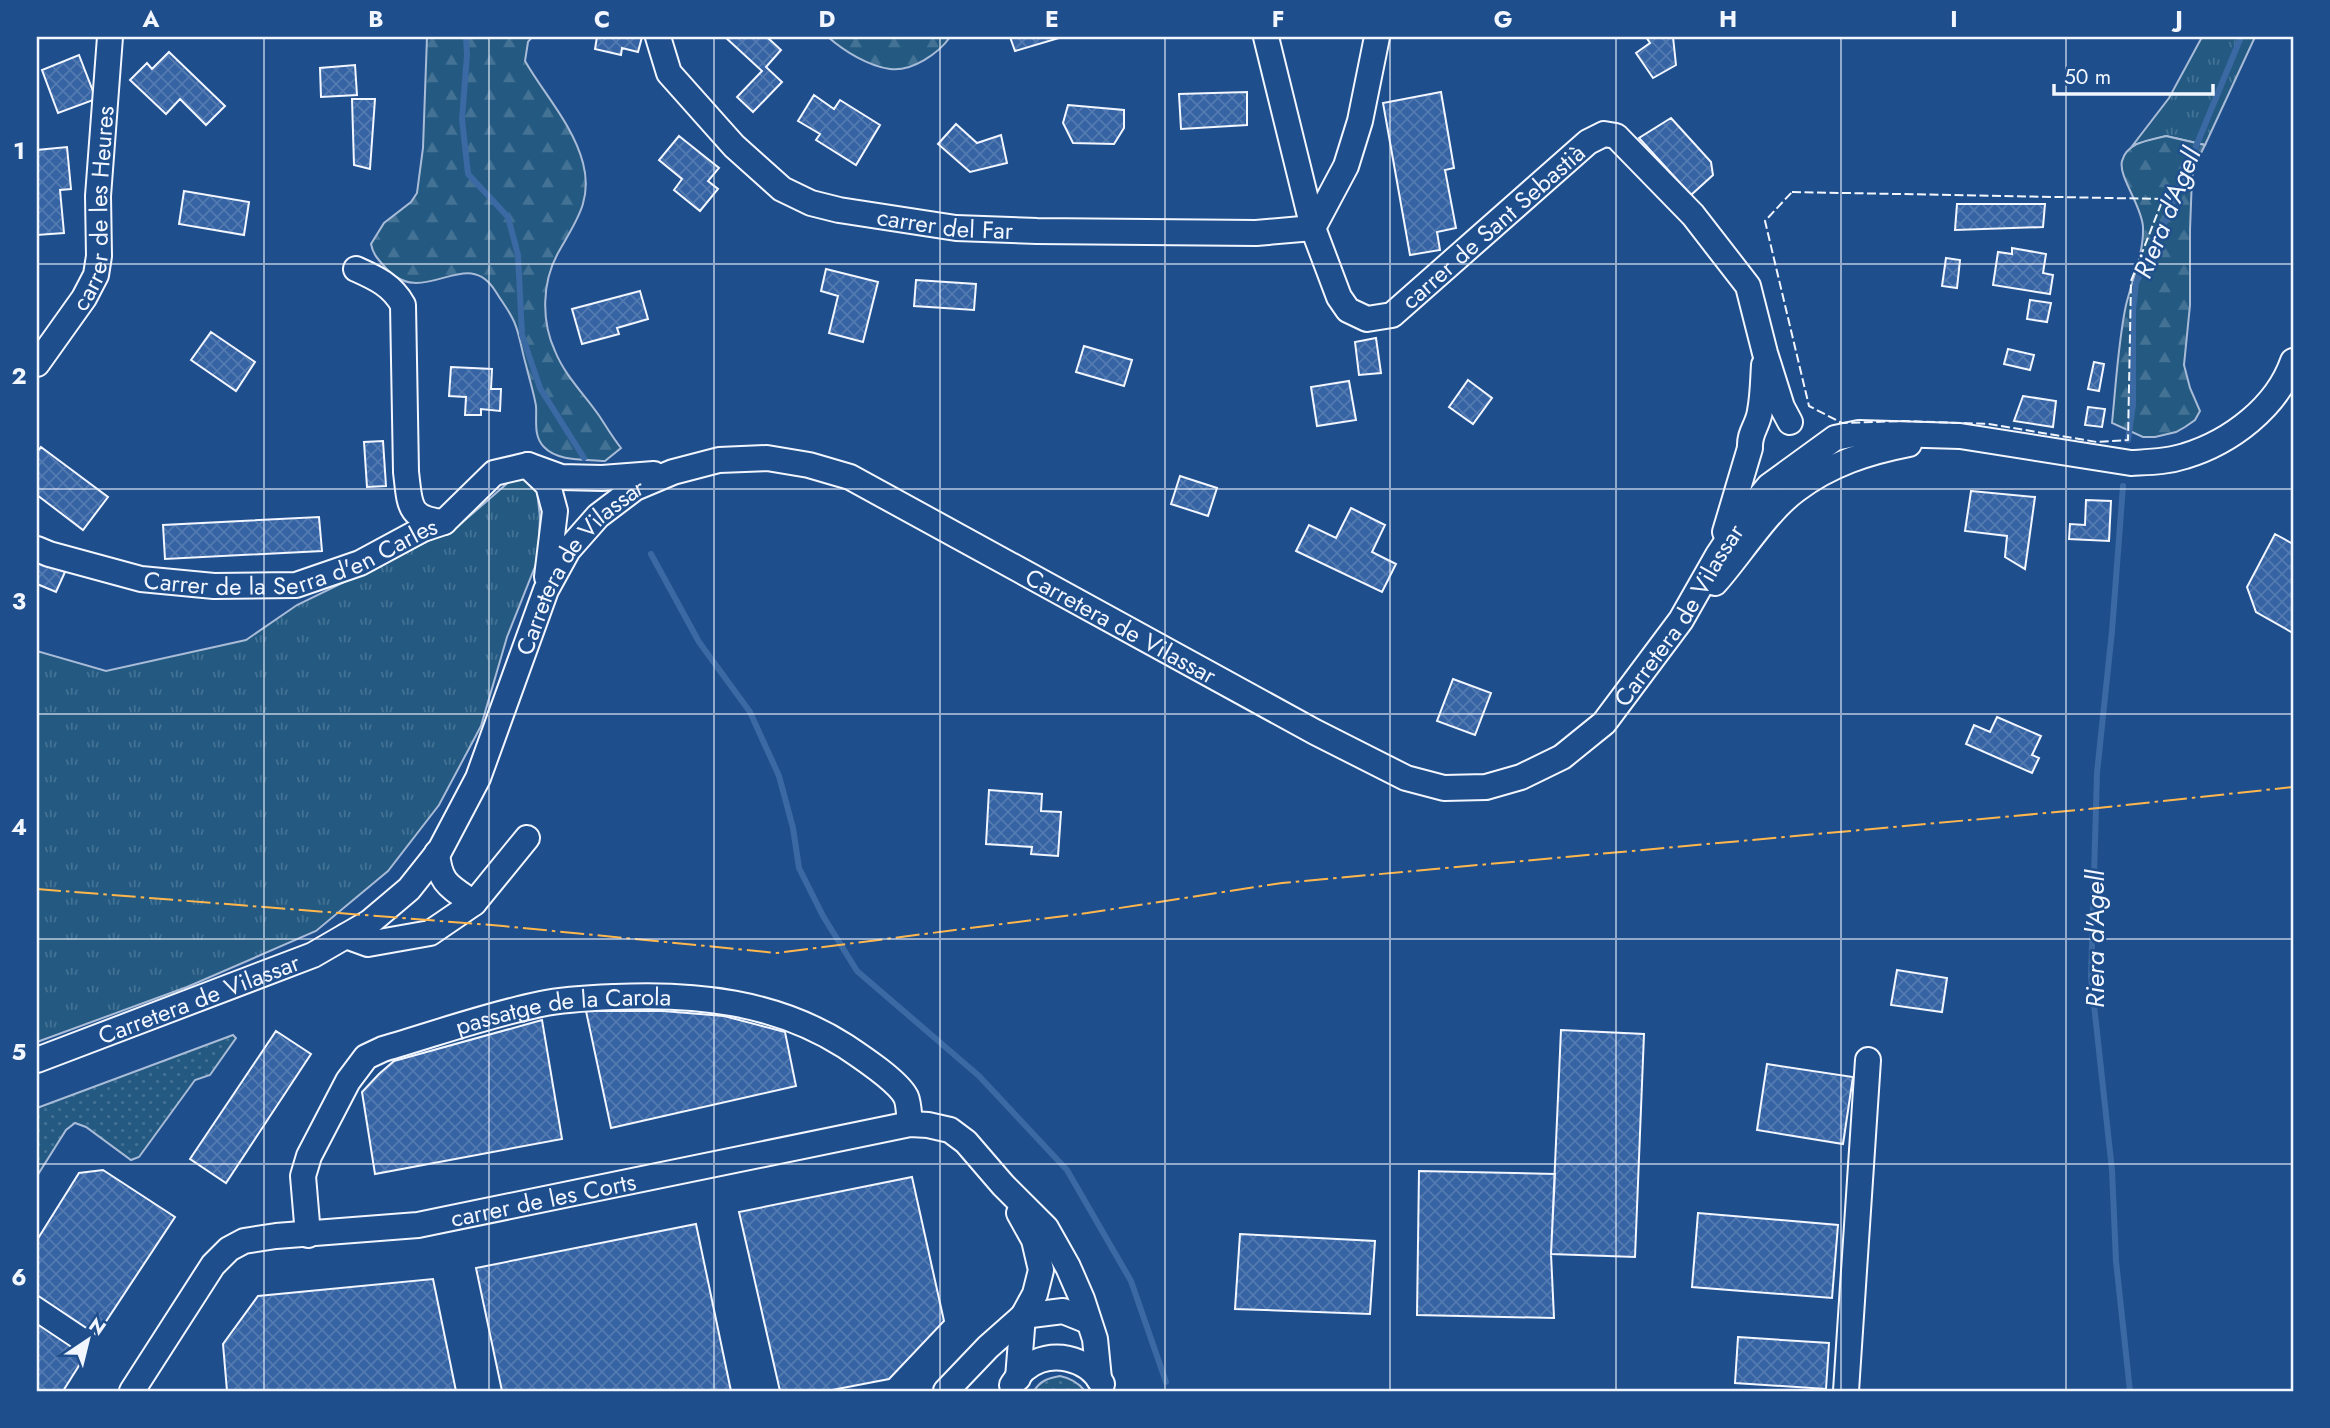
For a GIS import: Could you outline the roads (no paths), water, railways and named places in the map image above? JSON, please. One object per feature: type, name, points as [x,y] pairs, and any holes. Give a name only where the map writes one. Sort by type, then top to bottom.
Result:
[{"type":"street","name":"carrer de les Heures","points":[[37,364],[84,298],[96,275],[99,257],[98,196],[110,37]]},
{"type":"street","name":"carrer del Far","points":[[658,37],[669,73],[734,146],[782,190],[811,203],[839,210],[956,228],[1256,233],[1313,228]]},
{"type":"street","name":"carrer de Sant Sebastià","points":[[1266,37],[1313,228],[1339,297],[1348,310],[1367,319],[1392,314],[1588,142],[1605,134],[1616,136],[1693,215],[1748,286],[1765,354]]},
{"type":"street","points":[[1313,228],[1346,166],[1360,121],[1377,37]]},
{"type":"street","points":[[356,268],[385,282],[396,292],[403,305],[405,472],[409,497],[413,510],[427,521],[444,522]]},
{"type":"street","points":[[1756,424],[1760,412],[1765,354]]},
{"type":"street","points":[[1765,354],[1782,407],[1798,430],[1806,449],[1800,463]]},
{"type":"street","name":"Carretera de Vilassar","points":[[37,1060],[313,955],[370,922],[409,888],[438,853],[478,778],[546,590],[568,550],[598,516],[635,488],[673,472],[719,460],[768,458],[809,465],[850,477],[1315,732],[1406,778],[1444,788],[1486,787],[1521,777],[1562,757],[1604,723],[1723,561],[1744,516],[1769,486],[1835,438],[1859,433],[1961,436],[2131,463],[2158,462],[2211,446],[2236,432],[2268,404],[2287,377],[2293,361]]},
{"type":"street","points":[[1723,561],[1750,448],[1749,434],[1756,424],[1764,417],[1778,415],[1798,430],[1835,438]]},
{"type":"street","points":[[1723,561],[1794,491],[1825,471],[1864,454],[1961,436]]},
{"type":"street","points":[[1750,448],[1763,457],[1783,464],[1800,463],[1874,444],[1894,447]]},
{"type":"street","points":[[528,465],[561,477],[602,478],[673,472]]},
{"type":"street","points":[[528,465],[548,485],[555,511],[546,590]]},
{"type":"street","name":"Carrer de la Serra d'en Carles","points":[[37,548],[49,554],[141,579],[214,586],[296,585],[360,563],[422,529],[444,522],[494,474],[528,465]]},
{"type":"street","points":[[346,936],[368,944],[430,933],[474,903],[527,838]]},
{"type":"street","points":[[438,853],[439,873],[452,888],[474,903]]},
{"type":"street","name":"passatge de la Carola","points":[[308,1234],[303,1175],[309,1156],[348,1081],[366,1057],[383,1049],[497,1014],[543,1003],[648,995],[702,997],[748,1006],[788,1018],[832,1038],[888,1079],[906,1097],[910,1124]]},
{"type":"street","points":[[1846,1391],[1868,1060]]},
{"type":"street","name":"carrer de les Corts","points":[[132,1391],[213,1265],[229,1249],[244,1241],[418,1225],[910,1124],[950,1130],[966,1142],[1003,1185]]},
{"type":"street","points":[[1003,1185],[1034,1240],[1041,1270],[1035,1294],[1023,1316],[1012,1387]]},
{"type":"street","points":[[1003,1185],[1046,1228],[1068,1267],[1095,1339],[1102,1385]]},
{"type":"street","points":[[946,1391],[988,1347],[1023,1316],[1063,1311],[1088,1321]]},
{"type":"street","points":[[1012,1387],[1026,1368],[1043,1359],[1059,1357],[1073,1360],[1088,1368],[1102,1385]]},
{"type":"waterway","points":[[466,37],[462,119],[468,174],[508,217],[518,255],[522,335],[540,388],[584,458]]},
{"type":"waterway","name":"Riera d'Agell","points":[[2128,440],[2133,405],[2133,310],[2136,283],[2164,224],[2241,37]]},
{"type":"waterway","name":"Riera d'Agell","points":[[2123,486],[2112,631],[2097,773],[2091,977],[2112,1170],[2116,1261],[2130,1391]]},
{"type":"waterway","points":[[651,554],[699,642],[750,712],[779,776],[793,828],[799,868],[823,916],[857,971],[979,1076],[1067,1170],[1131,1281],[1166,1382]]}]
